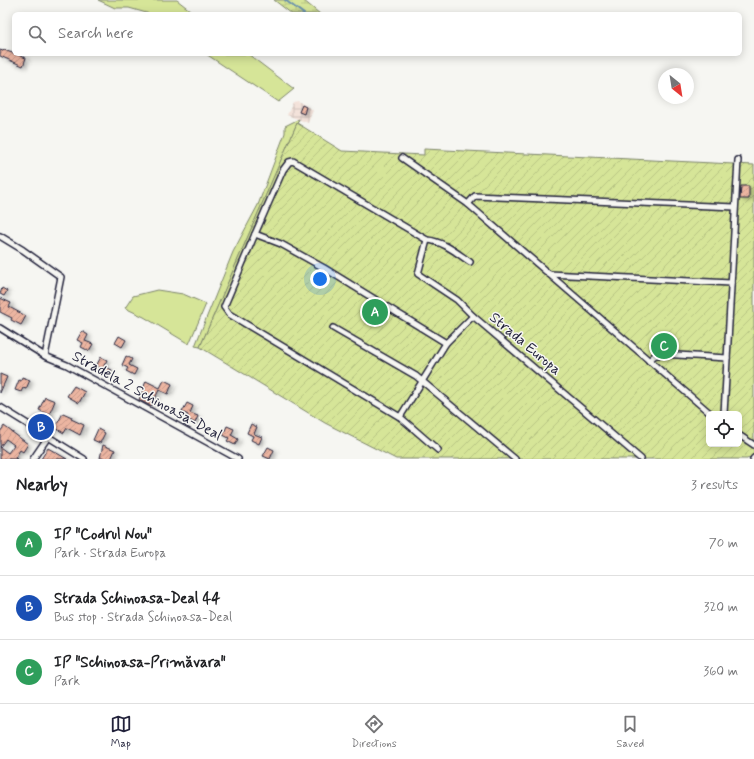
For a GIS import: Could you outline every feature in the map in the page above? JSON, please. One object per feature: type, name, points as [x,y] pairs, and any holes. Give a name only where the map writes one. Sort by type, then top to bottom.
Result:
[{"type":"street","points":[[402,158],[468,204],[707,411]]},
{"type":"street","points":[[724,411],[738,160]]},
{"type":"street","points":[[438,450],[400,417],[226,312],[224,307],[283,170],[289,162],[296,162],[427,240],[434,240],[470,262]]},
{"type":"street","points":[[468,204],[475,196],[735,207]]},
{"type":"street","points":[[255,234],[281,244],[324,268],[446,344]]},
{"type":"street","points":[[0,236],[23,250],[61,278],[45,356]]},
{"type":"street","name":"Strada Europa","points":[[427,240],[418,274],[457,300],[473,316],[642,459]]},
{"type":"street","points":[[549,274],[731,283]]},
{"type":"street","points":[[400,417],[446,344],[473,316]]},
{"type":"street","name":"Stradela 2 Schinoasa-Deal","points":[[0,328],[45,356],[67,365],[238,459]]},
{"type":"street","points":[[333,328],[423,381],[515,459]]},
{"type":"street","points":[[649,361],[654,356],[661,354],[727,358]]},
{"type":"street","points":[[1,409],[84,459]]},
{"type":"street","points":[[33,459],[48,436]]},
{"type":"street","points":[[742,437],[754,445]]},
{"type":"shaded area","points":[[298,101],[313,110],[308,123],[287,115],[293,102]]},
{"type":"green space","points":[[98,0],[177,0],[192,12],[143,12],[129,8],[115,8]]},
{"type":"green space","points":[[274,0],[303,0],[318,12],[289,12]]},
{"type":"green space","points":[[209,56],[251,56],[294,89],[278,102]]},
{"type":"green space","points":[[299,119],[200,347],[195,346],[233,252],[258,205],[285,133],[285,126]]},
{"type":"green space","points":[[297,123],[342,151],[424,155],[424,149],[754,165],[754,455],[747,459],[396,459],[325,423],[200,347]]},
{"type":"green space","points":[[157,290],[183,294],[206,304],[189,344],[144,317],[125,308],[133,296]]},
{"type":"building","points":[[0,50],[4,50],[12,53],[12,56],[20,56],[26,58],[23,66],[0,56]]},
{"type":"building","points":[[302,105],[306,107],[304,114],[299,112]]},
{"type":"building","points":[[741,186],[749,186],[749,199],[740,199]]},
{"type":"building","points":[[2,288],[7,291],[4,296],[0,294]]},
{"type":"building","points":[[0,298],[11,303],[9,307],[26,316],[21,325],[11,320],[12,318],[0,312]]},
{"type":"building","points":[[82,331],[88,335],[85,341],[93,344],[89,351],[81,347],[83,343],[77,340]]},
{"type":"building","points":[[119,336],[126,340],[122,347],[115,343]]},
{"type":"building","points":[[126,356],[132,359],[129,365],[137,369],[134,375],[126,371],[128,368],[122,365]]},
{"type":"building","points":[[101,357],[107,360],[104,366],[112,370],[109,376],[101,373],[102,369],[96,366]]},
{"type":"building","points":[[0,374],[7,377],[0,393]]},
{"type":"building","points":[[22,377],[30,380],[26,389],[23,388],[21,392],[15,390],[19,380],[21,381]]},
{"type":"building","points":[[164,380],[172,384],[168,394],[159,390],[151,406],[139,400],[146,381],[160,388]]},
{"type":"building","points":[[74,386],[85,392],[79,403],[67,396]]},
{"type":"building","points":[[45,397],[55,401],[49,415],[39,410]]},
{"type":"building","points":[[187,403],[193,406],[190,413],[198,416],[195,423],[187,419],[188,415],[182,412]]},
{"type":"building","points":[[63,413],[72,417],[71,419],[84,425],[80,435],[67,428],[64,433],[55,428]]},
{"type":"building","points":[[251,424],[257,427],[254,434],[262,437],[259,444],[251,440],[253,436],[247,433]]},
{"type":"building","points":[[4,426],[28,444],[23,452],[20,450],[15,458],[17,459],[0,459],[0,447],[0,432]],"holes":[[[6,439],[14,445],[8,453],[0,447]]]},
{"type":"building","points":[[227,426],[234,429],[231,435],[238,439],[235,445],[227,441],[229,438],[223,435]]},
{"type":"building","points":[[98,429],[105,433],[100,443],[93,440]]},
{"type":"building","points":[[103,445],[115,450],[111,459],[100,458]]},
{"type":"building","points":[[268,447],[274,450],[270,459],[263,456]]},
{"type":"building","points":[[48,448],[67,459],[41,459]]},
{"type":"waterway","points":[[285,0],[301,12]]},
{"type":"place","name":"IP \"Codrul Nou\"","points":[[375,312]]},
{"type":"place","name":"IP \"Schinoasa-Primăvara\"","points":[[664,346]]},
{"type":"place","name":"Strada Schinoasa-Deal 44","points":[[41,427]]}]
